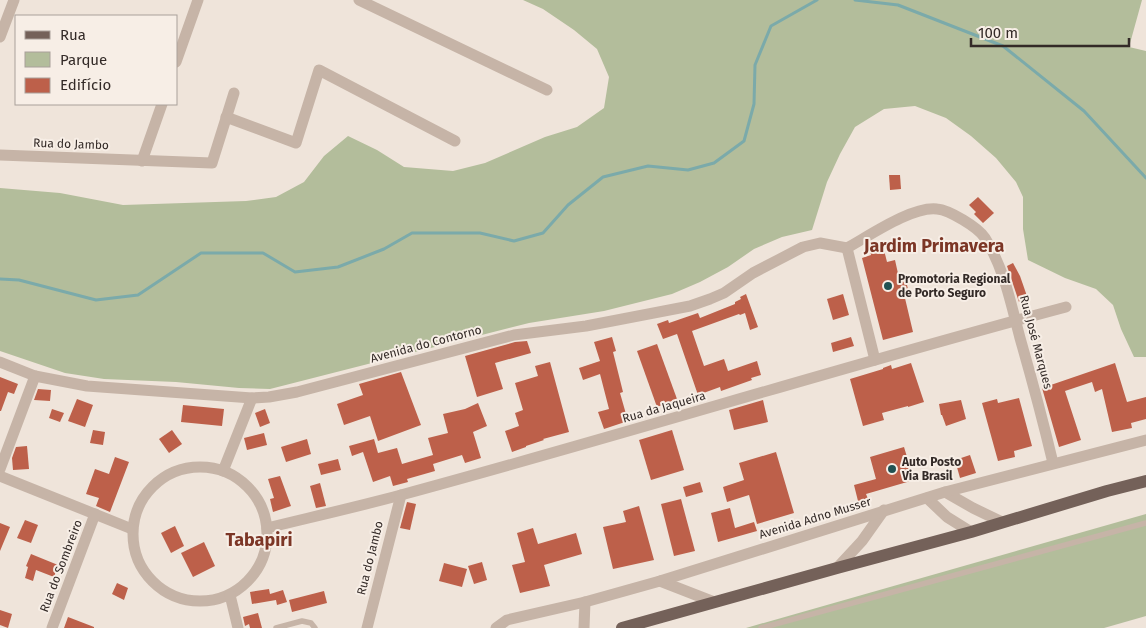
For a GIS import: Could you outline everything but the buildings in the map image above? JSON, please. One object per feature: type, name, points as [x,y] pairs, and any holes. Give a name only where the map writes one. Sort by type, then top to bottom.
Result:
[{"type":"main road","points":[[622,628],[971,532],[1146,481]]},
{"type":"street","points":[[0,37],[14,0]]},
{"type":"street","points":[[178,56],[198,0]]},
{"type":"street","points":[[359,0],[546,90]]},
{"type":"street","points":[[234,93],[226,117],[296,143],[319,70],[455,141]]},
{"type":"street","points":[[142,161],[162,105]]},
{"type":"street","name":"Rua do Jambo","points":[[0,155],[212,163],[226,117]]},
{"type":"street","name":"Rua José Marques","points":[[847,248],[909,214],[923,209],[937,209],[950,212],[983,236],[1004,278],[1054,463]]},
{"type":"street","name":"Avenida do Contorno","points":[[0,362],[35,376],[87,386],[252,398],[269,397],[297,392],[514,335],[586,326],[690,306],[724,293],[754,273],[804,247],[820,243],[847,248]]},
{"type":"street","points":[[847,248],[875,360]]},
{"type":"street","name":"Rua da Jaqueira","points":[[267,528],[401,495],[875,360],[1066,308]]},
{"type":"street","points":[[0,469],[35,376]]},
{"type":"street","points":[[222,471],[252,398]]},
{"type":"street","name":"Avenida Adno Musser","points":[[496,628],[507,620],[585,602],[660,581],[946,492],[1146,440]]},
{"type":"street","points":[[202,467],[222,471],[240,480],[254,493],[263,510],[267,528],[266,549],[259,567],[246,583],[230,595],[207,602],[183,600],[162,590],[145,574],[134,552],[132,529],[137,509],[147,491],[163,478],[182,469],[202,467]]},
{"type":"street","name":"Rua do Sombreiro","points":[[0,476],[132,529]]},
{"type":"street","points":[[946,492],[1002,522]]},
{"type":"street","name":"Rua do Jambo","points":[[367,628],[401,495]]},
{"type":"street","points":[[927,498],[947,517],[971,532]]},
{"type":"street","points":[[837,568],[862,541],[884,510]]},
{"type":"street","name":"Rua do Sombreiro","points":[[52,628],[96,514]]},
{"type":"street","points":[[660,581],[714,602]]},
{"type":"street","points":[[230,595],[238,628]]},
{"type":"street","points":[[584,628],[585,602]]},
{"type":"lane","points":[[761,628],[1146,523]]},
{"type":"lane","points":[[276,628],[308,621],[315,628]]},
{"type":"green space","points":[[523,0],[1142,0],[1129,47],[1146,51],[1146,357],[1134,357],[1121,329],[1113,305],[1096,289],[1065,278],[1028,260],[1023,229],[1023,197],[1016,182],[996,158],[971,136],[946,118],[915,106],[884,109],[855,127],[827,182],[812,230],[782,237],[754,249],[728,267],[672,294],[604,311],[529,323],[270,389],[104,379],[65,373],[0,351],[0,188],[60,193],[123,205],[246,201],[276,197],[304,182],[324,156],[348,136],[377,150],[404,167],[453,171],[485,163],[545,137],[577,127],[604,108],[609,77],[597,49],[574,30],[543,9]]},
{"type":"green space","points":[[1146,514],[1146,616],[1104,628],[746,628]]},
{"type":"waterway","points":[[0,279],[19,280],[96,300],[138,295],[201,253],[263,253],[295,272],[338,267],[384,249],[412,233],[480,233],[514,241],[543,233],[568,205],[603,177],[648,166],[688,170],[714,163],[744,141],[754,104],[755,65],[771,26],[817,0]]},
{"type":"waterway","points":[[855,0],[898,5],[1003,46],[1084,111],[1146,178]]},
{"type":"place","name":"Promotoria Regional de Porto Seguro","points":[[888,286]]},
{"type":"place","name":"Auto Posto Via Brasil","points":[[892,469]]},
{"type":"district","name":"Jardim Primavera","points":[[934,246]]},
{"type":"district","name":"Tabapiri","points":[[259,540]]}]
